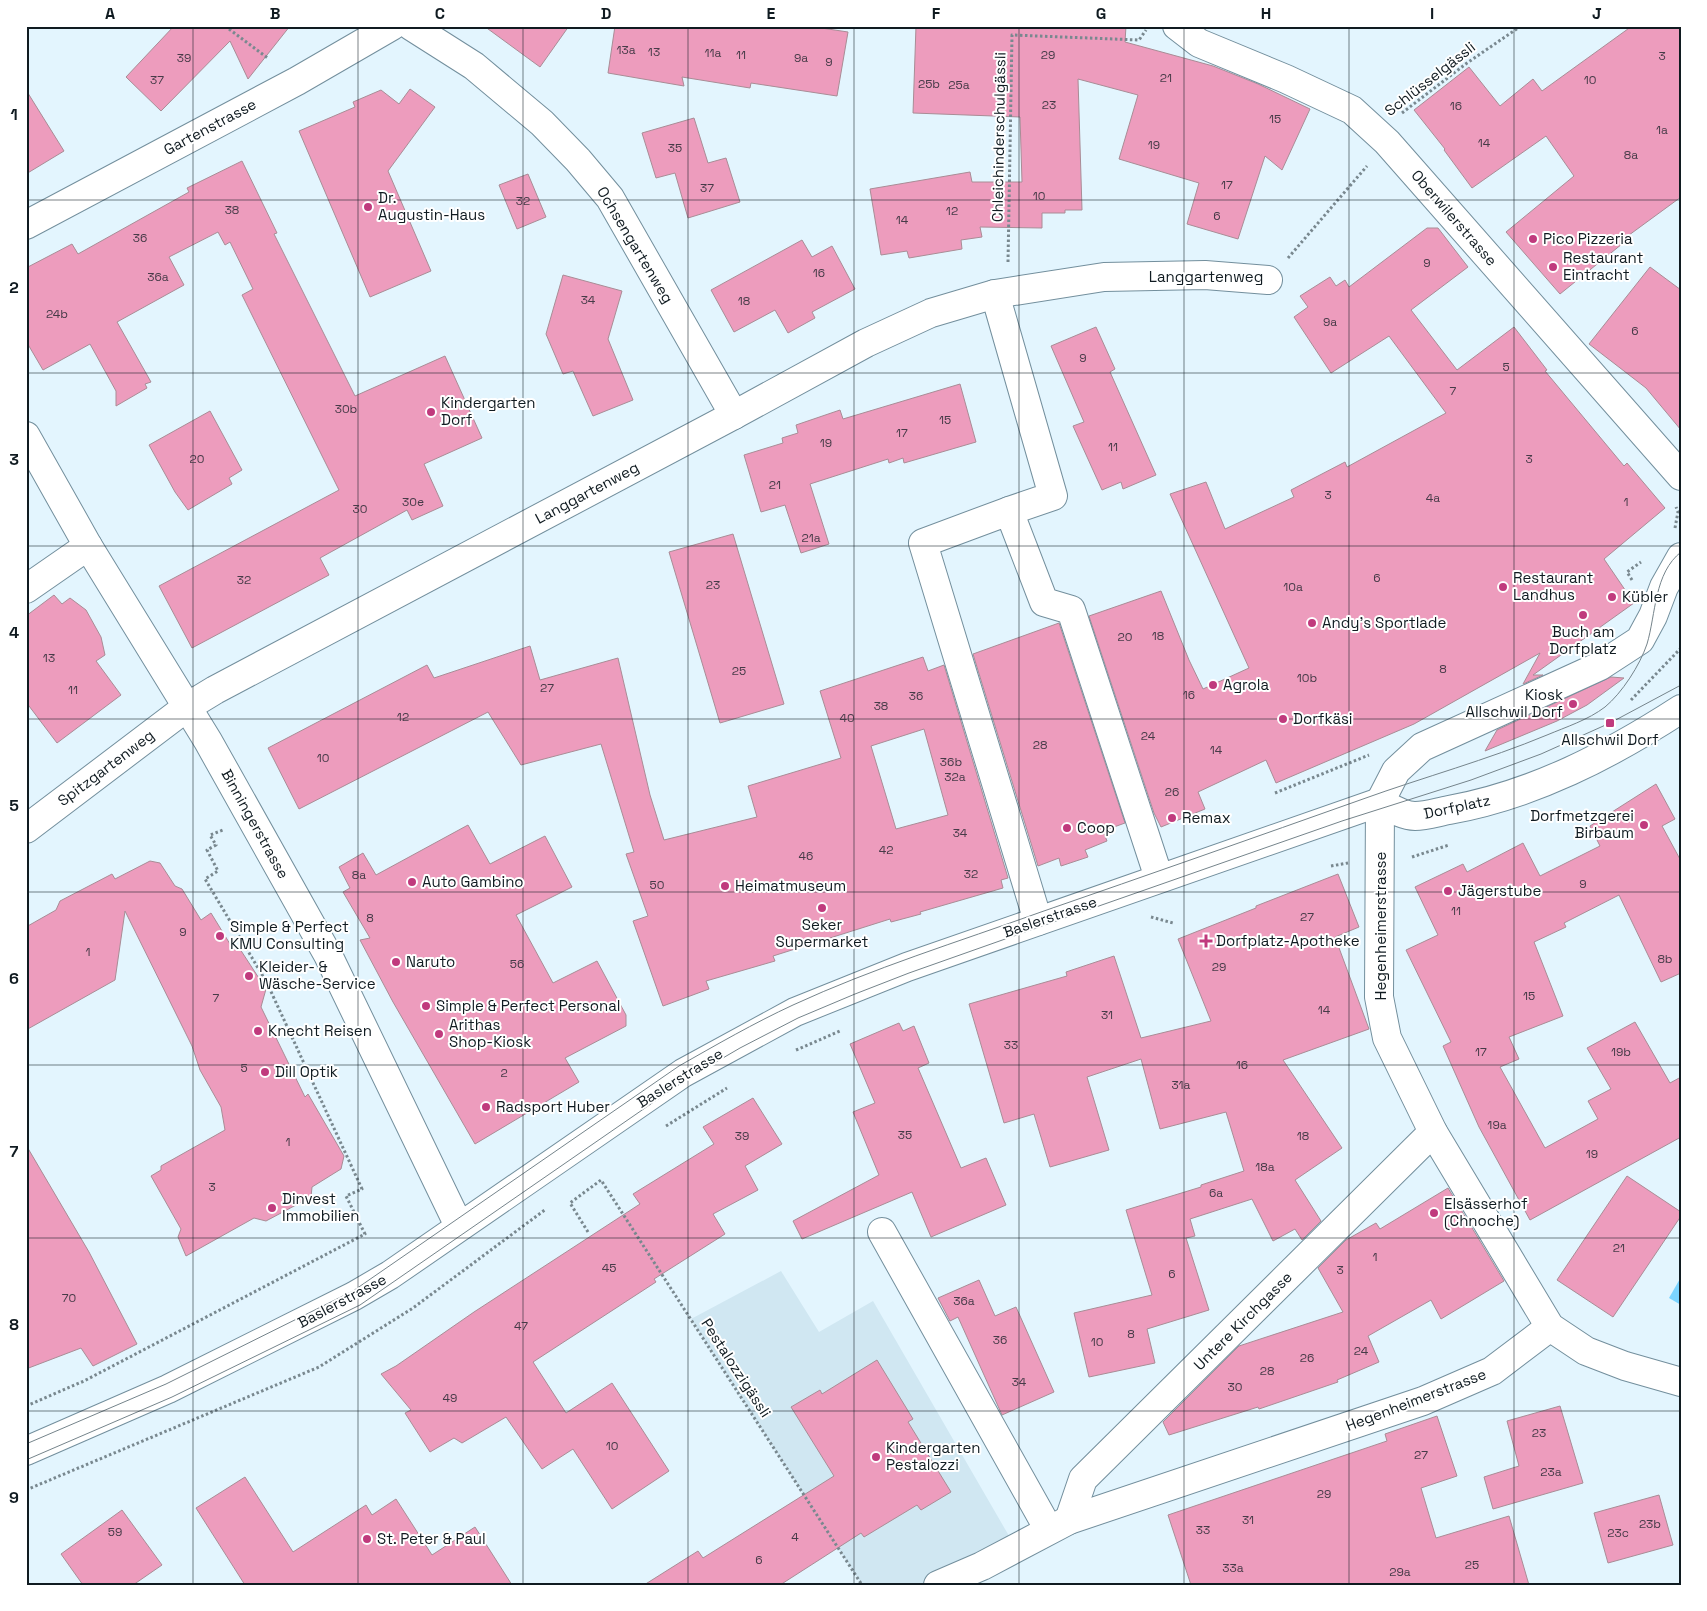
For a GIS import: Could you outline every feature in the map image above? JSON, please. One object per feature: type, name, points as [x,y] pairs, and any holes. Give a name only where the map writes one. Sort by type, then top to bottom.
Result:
[{"type":"street","name":"Gartenstrasse","points":[[26,225],[297,81],[392,26]]},
{"type":"street","name":"Ochsengartenweg","points":[[411,26],[474,66],[542,123],[585,168],[610,198],[734,415]]},
{"type":"street","name":"Oberwilerstrasse","points":[[1177,26],[1199,43],[1286,79],[1352,110],[1384,139],[1681,476]]},
{"type":"street","name":"Langgartenweg","points":[[186,707],[866,343],[931,313],[1001,293],[1104,277],[1205,275],[1268,280]]},
{"type":"street","points":[[1001,293],[1053,496],[923,542],[1038,921]]},
{"type":"street","name":"Binningerstrasse","points":[[26,436],[88,546],[208,741],[328,955],[458,1226]]},
{"type":"street","points":[[1008,511],[1044,602],[1071,610],[1159,878]]},
{"type":"street","points":[[26,589],[88,546]]},
{"type":"street","points":[[1380,802],[1396,771],[1422,747],[1600,666],[1640,640],[1653,616],[1672,595],[1675,546]]},
{"type":"street","name":"Spitzgartenweg","points":[[26,829],[186,707]]},
{"type":"street","name":"Dorfplatz","points":[[1380,802],[1394,810],[1415,816],[1475,805],[1504,797],[1556,778],[1585,764],[1681,709]]},
{"type":"street","name":"Baslerstrasse","points":[[26,1451],[168,1389],[354,1296],[390,1275],[458,1226],[683,1073],[795,1012],[906,967],[1380,802]]},
{"type":"street","name":"Hegenheimerstrasse","points":[[938,1585],[984,1576],[1059,1525],[1423,1401],[1492,1371],[1550,1328],[1434,1132],[1387,1038],[1379,997],[1380,802]]},
{"type":"street","name":"Untere Kirchgasse","points":[[1059,1525],[1083,1479],[1434,1132]]},
{"type":"street","points":[[882,1232],[1059,1525]]},
{"type":"street","points":[[1550,1328],[1586,1351],[1625,1366],[1681,1382]]},
{"type":"path","points":[[225,26],[297,81]]},
{"type":"path","name":"Chleichinderschulgässli","points":[[1001,293],[1012,35],[1139,40],[1149,26]]},
{"type":"path","name":"Schlüsselgässli","points":[[1384,139],[1397,117],[1466,62],[1520,26]]},
{"type":"path","name":"Langgartenweg","points":[[1268,280],[1324,218],[1384,139]]},
{"type":"path","points":[[1674,504],[1678,512],[1675,546]]},
{"type":"path","points":[[1635,587],[1628,572],[1642,560]]},
{"type":"path","points":[[1631,700],[1681,648]]},
{"type":"path","points":[[1275,793],[1370,754]]},
{"type":"path","points":[[26,1406],[84,1381],[365,1234],[346,1196],[362,1189],[267,983],[205,878],[218,871],[207,850],[216,845],[210,835],[228,828]]},
{"type":"path","points":[[1331,866],[1353,862]]},
{"type":"path","points":[[1144,919],[1153,916],[1173,923]]},
{"type":"path","points":[[792,1052],[847,1028]]},
{"type":"path","points":[[664,1128],[731,1085]]},
{"type":"path","name":"Pestalozzigässli","points":[[588,1232],[570,1203],[601,1180],[862,1585]]},
{"type":"path","points":[[26,1490],[319,1367],[413,1308],[549,1207]]},
{"type":"shaded area","points":[[781,1271],[819,1332],[873,1301],[1016,1548],[928,1585],[862,1585],[691,1319]]},
{"type":"water","points":[[1681,1277],[1681,1305],[1669,1298]]},
{"type":"building","points":[[174,26],[290,26],[248,79],[230,41],[161,111],[126,77]]},
{"type":"building","points":[[484,26],[569,26],[540,67]]},
{"type":"building","points":[[615,26],[808,26],[848,32],[837,96],[751,83],[750,88],[682,77],[684,86],[608,73]]},
{"type":"building","points":[[916,26],[1126,26],[1125,42],[1213,66],[1258,84],[1310,109],[1282,170],[1265,156],[1238,239],[1187,224],[1199,183],[1119,159],[1138,95],[1078,79],[1082,210],[1065,210],[1065,213],[1042,213],[1042,228],[980,227],[982,237],[961,240],[962,249],[909,258],[907,251],[881,255],[870,189],[970,172],[972,182],[1022,182],[1020,117],[913,113]]},
{"type":"building","points":[[1632,26],[1681,26],[1681,197],[1625,238],[1627,240],[1560,294],[1506,232],[1574,176],[1546,136],[1472,188],[1445,149],[1414,110],[1469,67],[1500,106],[1533,79],[1542,91]]},
{"type":"building","name":"Dr. Augustin-Haus","points":[[410,89],[435,107],[388,171],[431,271],[370,297],[299,131],[355,107],[353,102],[381,90],[399,104]]},
{"type":"building","points":[[26,90],[64,151],[26,174]]},
{"type":"building","points":[[694,118],[708,163],[726,158],[740,202],[688,218],[675,173],[656,178],[642,133]]},
{"type":"building","points":[[242,161],[277,233],[274,234],[355,396],[445,356],[482,438],[424,464],[443,506],[412,520],[407,510],[320,558],[329,575],[192,648],[159,586],[339,490],[242,295],[253,289],[230,242],[225,245],[218,232],[169,257],[184,285],[117,322],[151,382],[145,384],[147,388],[116,406],[116,391],[90,344],[43,370],[26,341],[26,268],[72,244],[78,254],[189,192],[187,188]]},
{"type":"building","points":[[528,174],[546,217],[517,229],[499,185]]},
{"type":"building","points":[[1427,228],[1438,228],[1468,267],[1411,310],[1457,370],[1514,327],[1547,370],[1545,371],[1624,466],[1627,463],[1665,508],[1604,559],[1634,603],[1533,675],[1543,675],[1523,684],[1540,653],[1414,724],[1276,783],[1266,760],[1198,792],[1205,809],[1161,827],[1154,813],[1089,616],[1161,591],[1203,689],[1249,668],[1170,494],[1206,482],[1225,529],[1294,497],[1291,490],[1345,462],[1347,467],[1446,413],[1389,336],[1331,373],[1294,317],[1308,307],[1300,296],[1330,277],[1336,286],[1345,280],[1349,287]]},
{"type":"building","points":[[802,240],[812,257],[832,246],[855,289],[812,312],[815,318],[788,333],[775,310],[734,332],[711,290]]},
{"type":"building","points":[[1650,267],[1681,290],[1681,430],[1646,388],[1589,344]]},
{"type":"building","points":[[563,275],[622,291],[608,339],[633,400],[593,416],[573,371],[563,374],[546,334]]},
{"type":"building","points":[[1096,327],[1115,369],[1110,372],[1156,475],[1123,489],[1121,482],[1102,490],[1073,426],[1084,422],[1051,346]]},
{"type":"building","points":[[960,384],[976,442],[904,463],[903,458],[889,463],[888,459],[810,484],[829,544],[801,553],[785,505],[761,512],[744,455],[783,443],[782,438],[798,433],[796,425],[840,410],[843,419]]},
{"type":"building","points":[[210,411],[242,470],[229,478],[232,484],[188,510],[175,492],[149,445]]},
{"type":"building","points":[[733,534],[784,704],[720,723],[669,552]]},
{"type":"building","points":[[54,595],[62,604],[70,598],[86,610],[101,637],[105,655],[96,661],[121,695],[57,743],[26,702],[26,616]]},
{"type":"building","points":[[1059,623],[1125,823],[1103,831],[1107,841],[1085,850],[1088,857],[1061,866],[1059,858],[1038,866],[973,654]]},
{"type":"building","points":[[530,646],[540,680],[618,658],[650,795],[664,840],[757,817],[748,786],[841,758],[820,691],[923,657],[928,671],[944,665],[1008,878],[1001,880],[1003,888],[920,912],[921,914],[891,922],[890,919],[773,956],[775,961],[706,981],[709,989],[663,1006],[633,921],[648,916],[626,854],[634,852],[601,744],[521,765],[488,712],[299,809],[268,748],[427,665],[434,678]],"holes":[[[924,729],[948,815],[896,829],[871,746]]]},
{"type":"building","points":[[1611,677],[1624,678],[1587,705],[1557,721],[1485,751],[1497,730]]},
{"type":"building","points":[[1656,784],[1675,819],[1662,826],[1681,861],[1681,973],[1661,982],[1619,895],[1564,923],[1566,927],[1534,942],[1563,1016],[1509,1037],[1519,1059],[1500,1067],[1545,1148],[1598,1119],[1588,1101],[1611,1089],[1587,1048],[1635,1022],[1670,1083],[1681,1077],[1681,1137],[1530,1220],[1479,1127],[1443,1046],[1451,1042],[1406,950],[1438,935],[1415,887],[1463,864],[1467,872],[1523,843],[1540,876],[1600,846],[1590,826]]},
{"type":"building","points":[[468,825],[490,864],[545,836],[572,887],[516,915],[553,983],[597,961],[626,1015],[626,1026],[565,1058],[579,1082],[475,1144],[393,1002],[360,940],[370,938],[343,892],[350,888],[339,867],[363,853],[376,875]]},
{"type":"building","points":[[150,861],[160,863],[175,886],[182,889],[201,920],[211,913],[230,944],[238,946],[266,989],[261,1007],[305,1097],[308,1094],[344,1156],[341,1169],[312,1187],[311,1197],[266,1221],[254,1218],[186,1256],[178,1237],[181,1229],[151,1176],[161,1170],[161,1166],[225,1130],[221,1107],[200,1070],[192,1046],[125,911],[115,980],[26,1030],[26,927],[56,910],[60,901],[112,874],[115,879]]},
{"type":"building","points":[[1338,874],[1359,927],[1335,937],[1369,1029],[1283,1060],[1342,1148],[1295,1180],[1321,1221],[1302,1240],[1295,1229],[1273,1241],[1252,1199],[1190,1219],[1195,1236],[1186,1238],[1209,1310],[1147,1329],[1155,1363],[1089,1377],[1074,1313],[1152,1295],[1126,1210],[1201,1187],[1201,1185],[1244,1171],[1226,1112],[1160,1129],[1141,1059],[1087,1077],[1109,1150],[1050,1167],[1034,1114],[1004,1123],[969,1004],[1067,976],[1066,972],[1114,956],[1141,1038],[1211,1021],[1178,939]]},
{"type":"building","points":[[899,1023],[903,1031],[914,1026],[929,1063],[918,1068],[961,1168],[986,1158],[1006,1205],[931,1237],[912,1192],[802,1239],[793,1221],[879,1175],[853,1112],[875,1103],[850,1044]]},
{"type":"building","points":[[753,1098],[782,1144],[745,1166],[758,1190],[713,1214],[725,1234],[654,1279],[656,1282],[533,1362],[566,1413],[612,1383],[669,1471],[612,1509],[573,1449],[542,1469],[506,1417],[462,1443],[454,1438],[430,1452],[405,1413],[411,1410],[381,1374],[396,1366],[474,1312],[640,1204],[633,1194],[714,1144],[703,1127]]},
{"type":"building","points":[[26,1145],[89,1252],[137,1344],[93,1366],[81,1348],[26,1369]]},
{"type":"building","points":[[1627,1176],[1681,1212],[1681,1216],[1613,1317],[1557,1280]]},
{"type":"building","points":[[1448,1188],[1504,1281],[1441,1319],[1431,1300],[1368,1336],[1379,1362],[1337,1380],[1338,1382],[1259,1409],[1258,1407],[1169,1435],[1163,1422],[1239,1346],[1343,1312],[1318,1268],[1346,1240],[1376,1223],[1380,1229]]},
{"type":"building","points":[[979,1280],[995,1316],[1016,1307],[1054,1392],[1002,1415],[958,1317],[950,1321],[938,1298]]},
{"type":"building","points":[[877,1360],[913,1419],[908,1422],[951,1492],[921,1510],[917,1505],[864,1537],[861,1533],[780,1585],[644,1585],[698,1551],[703,1558],[834,1476],[791,1407],[820,1390],[822,1394]]},
{"type":"building","points":[[1560,1406],[1583,1483],[1493,1509],[1484,1477],[1519,1466],[1507,1421]]},
{"type":"building","points":[[1437,1416],[1457,1476],[1421,1488],[1436,1538],[1509,1516],[1529,1585],[1191,1585],[1168,1515],[1387,1441],[1385,1434]]},
{"type":"building","name":"St. Peter & Paul","points":[[245,1477],[293,1552],[366,1505],[372,1515],[396,1499],[432,1555],[475,1527],[512,1585],[245,1585],[196,1508]]},
{"type":"building","points":[[1659,1495],[1673,1545],[1608,1563],[1594,1513]]},
{"type":"building","points":[[122,1510],[162,1565],[133,1585],[83,1585],[61,1554]]},
{"type":"tram line","points":[[26,1444],[166,1384],[353,1291],[679,1066],[793,1005],[854,979],[916,956],[1502,752],[1591,716],[1611,701],[1635,669],[1647,644],[1661,582],[1672,561],[1681,552]]},
{"type":"tram line","points":[[26,1460],[172,1397],[360,1305],[687,1079],[740,1048],[798,1018],[909,973],[1342,821],[1471,780],[1541,754],[1610,723],[1681,685]]},
{"type":"place","name":"Dr. Augustin-Haus","points":[[368,207]]},
{"type":"place","name":"Pico Pizzeria","points":[[1533,239]]},
{"type":"place","name":"Restaurant Eintracht","points":[[1553,267]]},
{"type":"place","name":"Kindergarten Dorf","points":[[431,412]]},
{"type":"place","name":"Restaurant Landhus","points":[[1503,587]]},
{"type":"place","name":"Kübler","points":[[1612,597]]},
{"type":"place","name":"Buch am Dorfplatz","points":[[1583,615]]},
{"type":"place","name":"Andy's Sportlade","points":[[1312,623]]},
{"type":"place","name":"Agrola","points":[[1213,685]]},
{"type":"place","name":"Kiosk Allschwil Dorf","points":[[1573,704]]},
{"type":"place","name":"Dorfkäsi","points":[[1283,719]]},
{"type":"place","name":"Allschwil Dorf","points":[[1610,723]]},
{"type":"place","name":"Remax","points":[[1172,818]]},
{"type":"place","name":"Dorfmetzgerei Birbaum","points":[[1644,825]]},
{"type":"place","name":"Coop","points":[[1067,828]]},
{"type":"place","name":"Auto Gambino","points":[[412,882]]},
{"type":"place","name":"Heimatmuseum","points":[[725,886]]},
{"type":"place","name":"Jägerstube","points":[[1448,891]]},
{"type":"place","name":"Seker Supermarket","points":[[822,908]]},
{"type":"place","name":"Simple & Perfect KMU Consulting","points":[[220,936]]},
{"type":"place","name":"Dorfplatz-Apotheke","points":[[1206,941]]},
{"type":"place","name":"Naruto","points":[[396,962]]},
{"type":"place","name":"Kleider- & Wäsche-Service","points":[[249,976]]},
{"type":"place","name":"Simple & Perfect Personal","points":[[426,1006]]},
{"type":"place","name":"Knecht Reisen","points":[[258,1031]]},
{"type":"place","name":"Arithas Shop-Kiosk","points":[[439,1034]]},
{"type":"place","name":"Dill Optik","points":[[265,1072]]},
{"type":"place","name":"Radsport Huber","points":[[486,1107]]},
{"type":"place","name":"Dinvest Immobilien","points":[[272,1208]]},
{"type":"place","name":"Elsässerhof (Chnoche)","points":[[1434,1213]]},
{"type":"place","name":"Kindergarten Pestalozzi","points":[[876,1457]]},
{"type":"place","name":"St. Peter & Paul","points":[[367,1539]]}]
